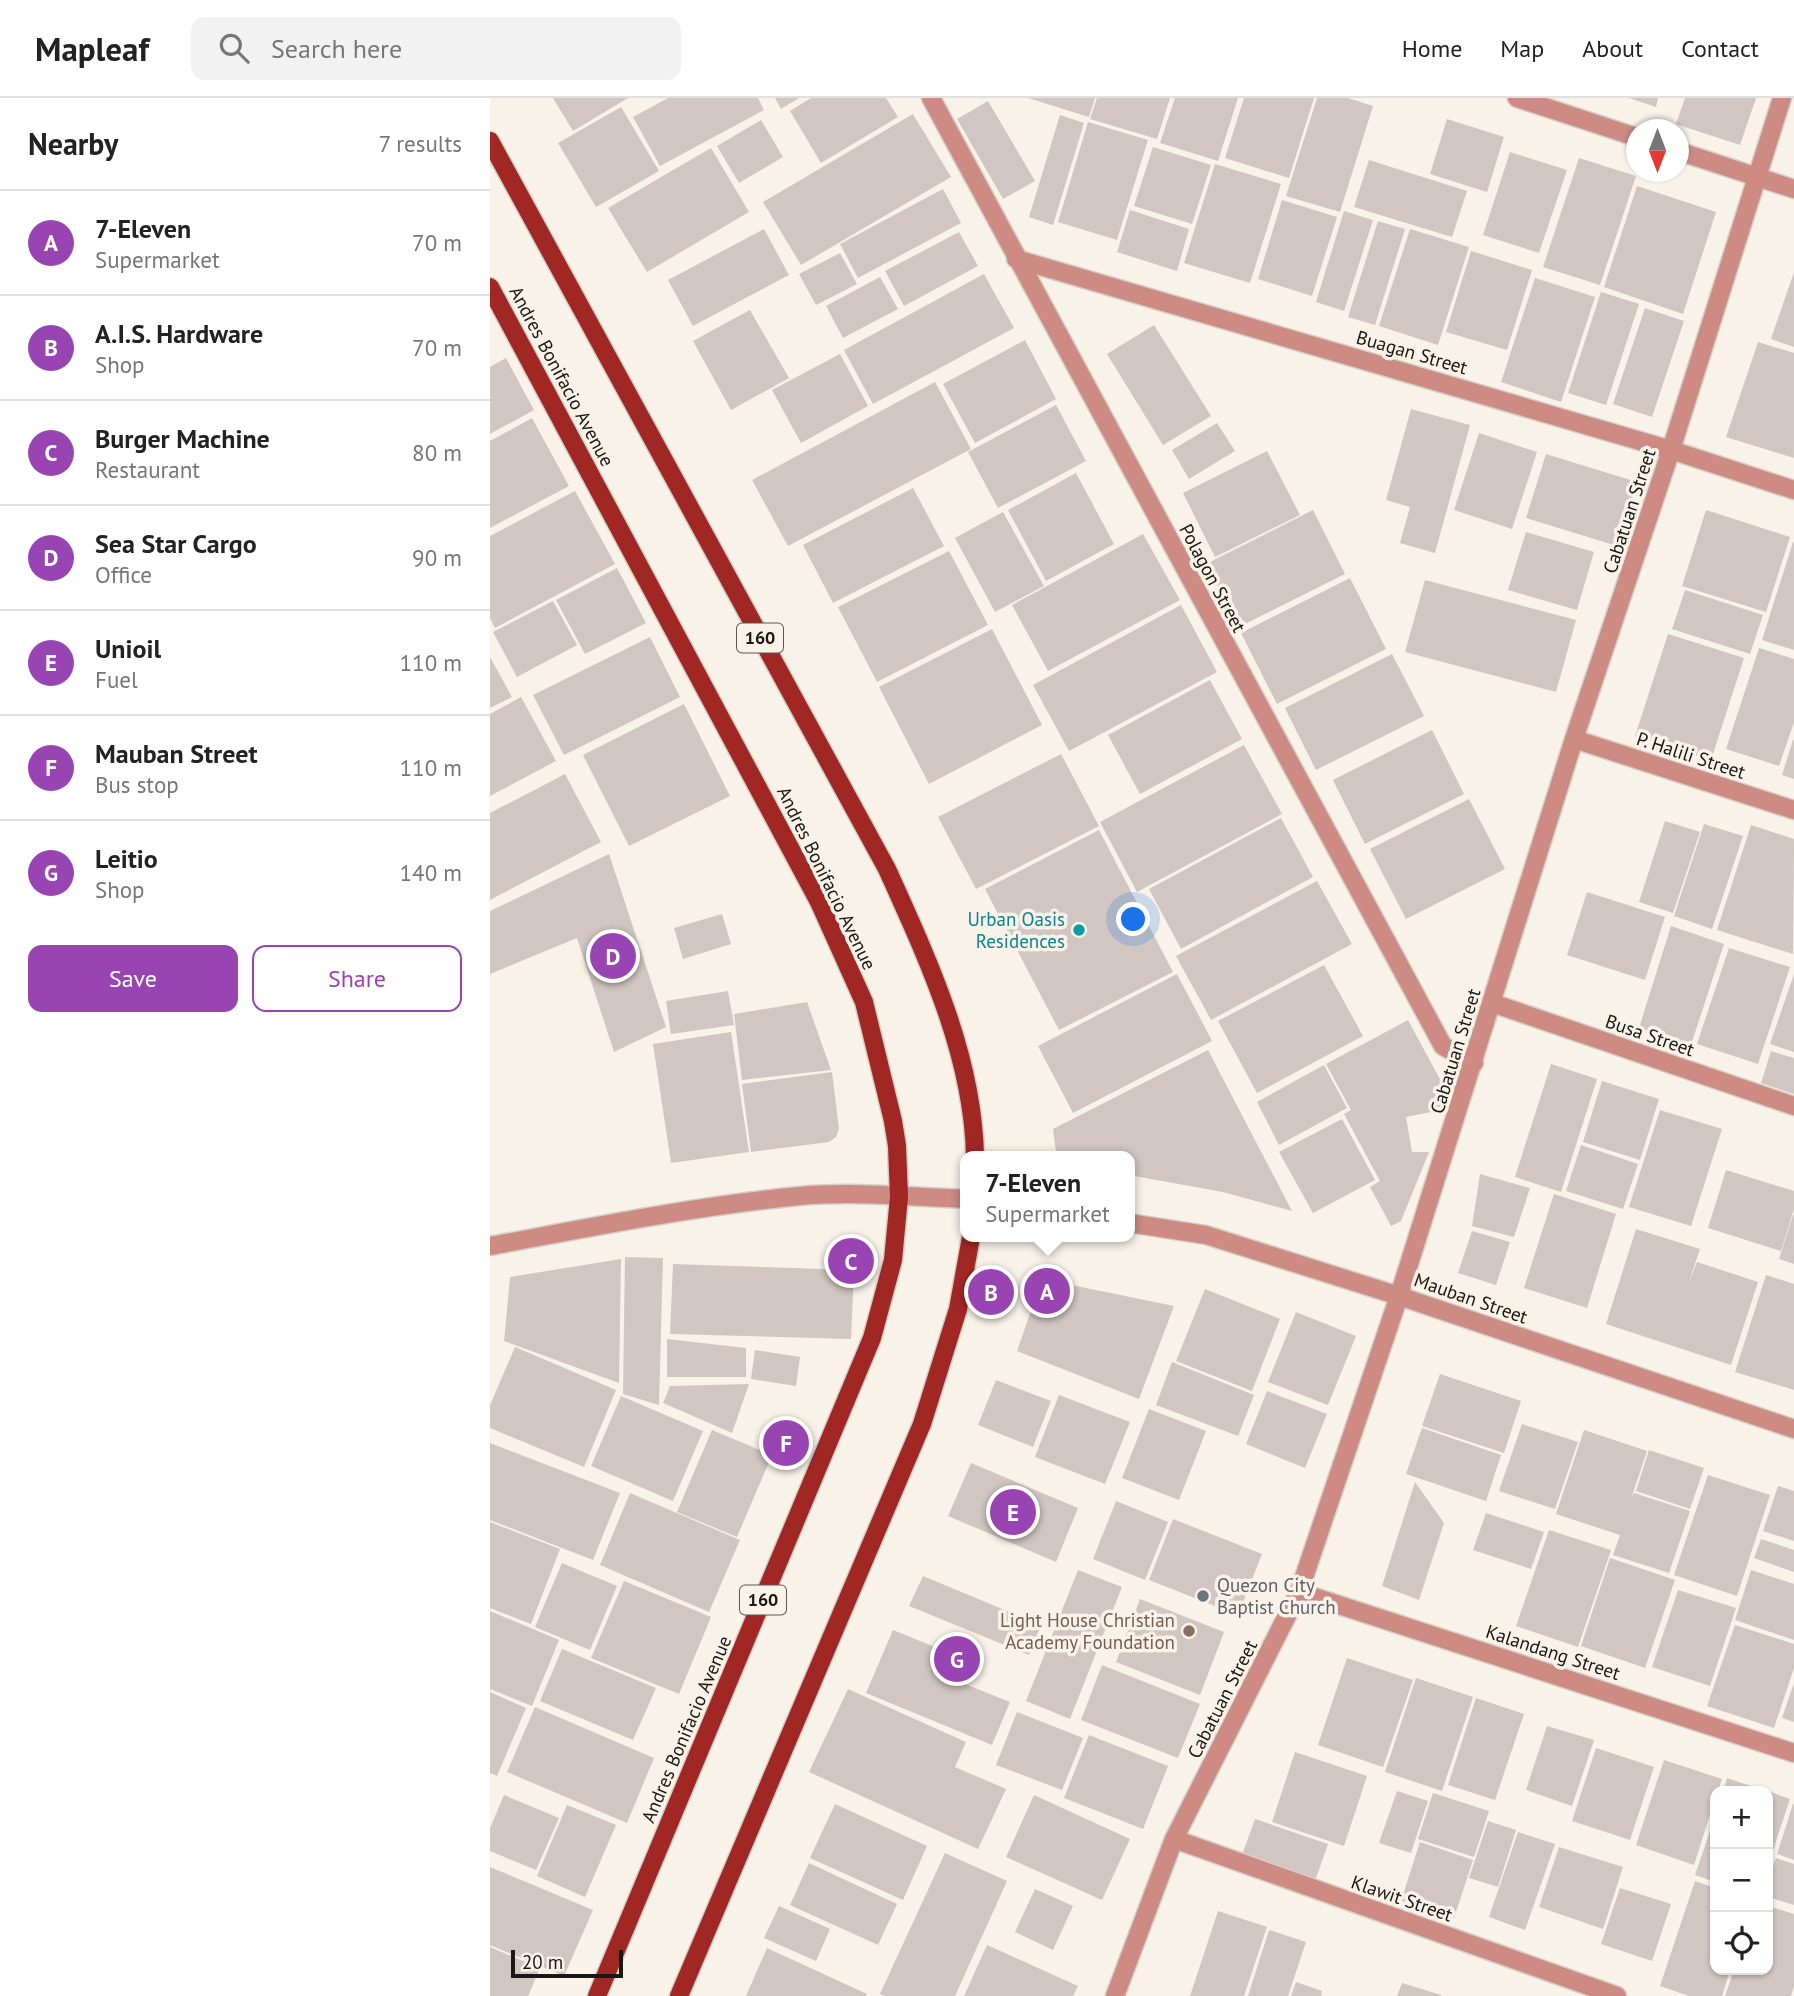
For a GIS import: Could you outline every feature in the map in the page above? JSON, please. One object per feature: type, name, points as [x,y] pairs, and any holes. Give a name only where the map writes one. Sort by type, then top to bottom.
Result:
[{"type":"main road","name":"160","points":[[490,141],[887,869],[937,980],[963,1067],[974,1151]]},
{"type":"main road","name":"Andres Bonifacio Avenue","points":[[490,287],[819,902],[864,1002],[897,1146],[899,1196],[892,1260],[872,1338],[597,1996]]},
{"type":"main road","points":[[679,1996],[922,1424],[958,1309],[970,1242]]},
{"type":"street","name":"Polagon Street","points":[[931,98],[1443,1046],[1474,1063]]},
{"type":"street","points":[[1517,98],[1626,134]]},
{"type":"street","name":"Cabatuan Street","points":[[1115,1996],[1174,1839],[1299,1592],[1399,1296],[1574,739],[1671,450],[1782,98]]},
{"type":"street","points":[[1689,155],[1794,189]]},
{"type":"street","name":"Buagan Street","points":[[1017,259],[1671,450],[1794,491]]},
{"type":"street","name":"P. Halili Street","points":[[1574,739],[1794,810]]},
{"type":"street","name":"Busa Street","points":[[1492,1003],[1794,1107]]},
{"type":"street","points":[[490,1246],[661,1214],[802,1196],[960,1199]]},
{"type":"street","name":"Mauban Street","points":[[1135,1224],[1206,1235],[1399,1296],[1794,1429]]},
{"type":"street","name":"Kalandang Street","points":[[1299,1592],[1794,1753]]},
{"type":"street","name":"Klawit Street","points":[[1174,1839],[1617,1996]]},
{"type":"building","points":[[553,98],[628,98],[573,131]]},
{"type":"building","points":[[668,98],[758,98],[764,110],[660,166],[633,117]]},
{"type":"building","points":[[775,98],[799,98],[781,109]]},
{"type":"building","points":[[811,98],[886,98],[898,117],[821,163],[790,111]]},
{"type":"building","points":[[1028,98],[1095,98],[1089,117]]},
{"type":"building","points":[[1097,98],[1170,98],[1157,139],[1090,119]]},
{"type":"building","points":[[1175,98],[1238,98],[1218,161],[1160,143]]},
{"type":"building","points":[[1244,98],[1314,98],[1289,178],[1225,158]]},
{"type":"building","points":[[1317,98],[1348,98],[1373,106],[1340,212],[1286,196]]},
{"type":"building","points":[[1629,98],[1658,98],[1656,107]]},
{"type":"building","points":[[1685,98],[1756,98],[1740,145],[1689,128],[1689,119],[1678,119]]},
{"type":"building","points":[[988,101],[1035,181],[1003,199],[957,119]]},
{"type":"building","points":[[621,107],[659,171],[596,207],[558,143]]},
{"type":"building","points":[[913,114],[951,177],[801,265],[763,202]]},
{"type":"building","points":[[1060,115],[1084,123],[1053,225],[1029,217]]},
{"type":"building","points":[[1447,119],[1504,137],[1487,192],[1430,174]]},
{"type":"building","points":[[761,120],[783,157],[739,183],[717,146]]},
{"type":"building","points":[[1088,122],[1148,140],[1117,240],[1058,222]]},
{"type":"building","points":[[1153,147],[1211,165],[1192,224],[1134,206]]},
{"type":"building","points":[[711,148],[749,212],[647,272],[608,208]]},
{"type":"building","points":[[1510,152],[1567,170],[1539,253],[1483,235]]},
{"type":"building","points":[[1579,158],[1626,173],[1626,182],[1634,182],[1600,285],[1543,267]]},
{"type":"building","points":[[1369,160],[1467,191],[1452,237],[1354,207]]},
{"type":"building","points":[[1215,164],[1281,184],[1250,283],[1184,263]]},
{"type":"building","points":[[1637,186],[1716,212],[1683,314],[1604,287]]},
{"type":"building","points":[[943,189],[961,223],[858,278],[840,244]]},
{"type":"building","points":[[1282,200],[1337,217],[1312,296],[1258,279]]},
{"type":"building","points":[[1130,210],[1189,229],[1177,271],[1117,252]]},
{"type":"building","points":[[1344,211],[1373,220],[1344,311],[1316,302]]},
{"type":"building","points":[[1378,221],[1405,229],[1375,325],[1348,317]]},
{"type":"building","points":[[764,229],[789,275],[693,326],[668,280]]},
{"type":"building","points":[[1410,229],[1469,247],[1438,345],[1379,326]]},
{"type":"building","points":[[959,232],[978,266],[904,306],[885,271]]},
{"type":"building","points":[[1471,251],[1532,270],[1507,350],[1446,332]]},
{"type":"building","points":[[840,253],[857,284],[816,305],[799,274]]},
{"type":"building","points":[[1794,272],[1794,347],[1771,339]]},
{"type":"building","points":[[984,274],[1014,328],[873,404],[844,350]]},
{"type":"building","points":[[880,277],[898,309],[843,338],[826,306]]},
{"type":"building","points":[[1535,278],[1595,297],[1561,402],[1501,382]]},
{"type":"building","points":[[1601,292],[1639,304],[1606,405],[1568,393]]},
{"type":"building","points":[[1645,308],[1684,321],[1652,417],[1613,404]]},
{"type":"building","points":[[750,310],[789,378],[731,410],[693,341]]},
{"type":"building","points":[[1154,325],[1211,416],[1163,445],[1107,354]]},
{"type":"building","points":[[1025,340],[1056,399],[975,443],[943,384]]},
{"type":"building","points":[[1758,342],[1794,353],[1794,458],[1726,437]]},
{"type":"building","points":[[840,354],[868,406],[801,443],[772,390]]},
{"type":"building","points":[[506,358],[534,410],[490,434],[490,367]]},
{"type":"building","points":[[935,382],[971,449],[788,546],[752,480]]},
{"type":"building","points":[[1056,405],[1086,461],[998,508],[968,452]]},
{"type":"building","points":[[1411,409],[1470,425],[1435,553],[1400,543],[1410,507],[1386,500]]},
{"type":"building","points":[[532,418],[569,486],[490,528],[490,441]]},
{"type":"building","points":[[1217,423],[1235,451],[1189,479],[1172,450]]},
{"type":"building","points":[[1479,433],[1537,452],[1512,529],[1454,510]]},
{"type":"building","points":[[1267,451],[1300,515],[1215,557],[1183,493]]},
{"type":"building","points":[[1546,454],[1637,482],[1617,546],[1526,518]]},
{"type":"building","points":[[1076,473],[1114,544],[1046,581],[1008,510]]},
{"type":"building","points":[[913,488],[944,546],[833,603],[803,545]]},
{"type":"building","points":[[575,491],[615,564],[495,628],[490,618],[490,536]]},
{"type":"building","points":[[1313,510],[1345,574],[1239,627],[1206,564]]},
{"type":"building","points":[[1706,510],[1790,537],[1766,612],[1682,586]]},
{"type":"building","points":[[1003,512],[1044,586],[995,612],[955,538]]},
{"type":"building","points":[[1526,532],[1594,552],[1577,610],[1508,590]]},
{"type":"building","points":[[1143,534],[1180,600],[1048,671],[1012,605]]},
{"type":"building","points":[[1794,542],[1794,650],[1762,640]]},
{"type":"building","points":[[949,551],[988,625],[877,682],[838,607]]},
{"type":"building","points":[[617,568],[646,623],[585,654],[556,600]]},
{"type":"building","points":[[1350,578],[1386,649],[1277,704],[1241,633]]},
{"type":"building","points":[[1425,580],[1576,620],[1556,692],[1405,652]]},
{"type":"building","points":[[1685,590],[1763,615],[1750,654],[1672,629]]},
{"type":"building","points":[[553,601],[577,645],[517,677],[493,632]]},
{"type":"building","points":[[1181,605],[1217,672],[1069,751],[1033,685]]},
{"type":"building","points":[[992,629],[1042,725],[929,784],[879,687]]},
{"type":"building","points":[[1668,634],[1744,658],[1711,760],[1635,736]]},
{"type":"building","points":[[650,637],[680,697],[564,755],[533,695]]},
{"type":"building","points":[[1759,648],[1794,659],[1794,722],[1779,766],[1726,749]]},
{"type":"building","points":[[1392,654],[1424,716],[1316,770],[1285,708]]},
{"type":"building","points":[[490,657],[512,697],[490,708]]},
{"type":"building","points":[[1210,680],[1242,739],[1140,794],[1108,735]]},
{"type":"building","points":[[521,697],[556,761],[490,796],[490,714]]},
{"type":"building","points":[[684,704],[730,796],[629,846],[583,755]]},
{"type":"building","points":[[1432,730],[1464,794],[1365,844],[1333,780]]},
{"type":"building","points":[[1794,740],[1794,779],[1782,775]]},
{"type":"building","points":[[1244,745],[1282,814],[1137,892],[1100,822]]},
{"type":"building","points":[[1061,754],[1099,826],[976,889],[938,817]]},
{"type":"building","points":[[565,774],[601,842],[490,900],[490,813]]},
{"type":"building","points":[[1469,799],[1505,869],[1406,919],[1370,849]]},
{"type":"building","points":[[1281,818],[1313,877],[1181,949],[1149,889]]},
{"type":"building","points":[[1665,821],[1700,832],[1673,913],[1639,902]]},
{"type":"building","points":[[1704,824],[1743,836],[1712,929],[1674,916]]},
{"type":"building","points":[[1751,825],[1794,839],[1793,954],[1717,930]]},
{"type":"building","name":"Urban Oasis Residences","points":[[1099,830],[1173,972],[1059,1030],[985,889]]},
{"type":"building","points":[[609,854],[666,1027],[614,1052],[577,938],[490,974],[490,911]]},
{"type":"building","points":[[1317,881],[1352,944],[1211,1020],[1176,956]]},
{"type":"building","points":[[1587,892],[1665,917],[1645,980],[1567,955]]},
{"type":"building","points":[[722,914],[731,944],[683,959],[674,928]]},
{"type":"building","points":[[1671,926],[1724,944],[1691,1045],[1639,1028]]},
{"type":"building","points":[[1729,948],[1790,967],[1758,1064],[1697,1044]]},
{"type":"building","points":[[1324,965],[1363,1036],[1257,1093],[1218,1021]]},
{"type":"building","points":[[1177,974],[1212,1041],[1073,1113],[1038,1046]]},
{"type":"building","points":[[1794,974],[1794,1052],[1770,1044]]},
{"type":"building","points":[[728,991],[734,1025],[671,1034],[666,1001]]},
{"type":"building","points":[[807,1002],[831,1070],[742,1080],[734,1014]]},
{"type":"building","points":[[1408,1020],[1448,1094],[1446,1109],[1406,1117],[1412,1152],[1429,1152],[1401,1221],[1391,1226],[1370,1187],[1380,1181],[1344,1114],[1351,1110],[1326,1064]]},
{"type":"building","points":[[731,1032],[749,1152],[671,1163],[653,1044]]},
{"type":"building","points":[[1208,1050],[1292,1211],[1223,1192],[1135,1176],[1135,1151],[1056,1151],[1053,1129]]},
{"type":"building","points":[[1771,1051],[1794,1058],[1794,1094],[1761,1083]]},
{"type":"building","points":[[1551,1064],[1597,1079],[1561,1192],[1515,1177]]},
{"type":"building","points":[[1324,1065],[1347,1108],[1279,1145],[1257,1102]]},
{"type":"building","points":[[832,1072],[839,1129],[836,1137],[829,1142],[751,1152],[742,1084]]},
{"type":"building","points":[[1602,1081],[1659,1099],[1640,1160],[1583,1142]]},
{"type":"building","points":[[1660,1110],[1722,1129],[1691,1226],[1629,1207]]},
{"type":"building","points":[[1342,1119],[1375,1180],[1313,1213],[1279,1152]]},
{"type":"building","points":[[1581,1145],[1638,1164],[1623,1209],[1566,1191]]},
{"type":"building","points":[[1726,1170],[1794,1191],[1794,1209],[1781,1251],[1708,1228]]},
{"type":"building","points":[[1480,1174],[1530,1188],[1514,1237],[1472,1226]]},
{"type":"building","points":[[1554,1194],[1616,1214],[1587,1308],[1524,1288]]},
{"type":"building","points":[[1794,1215],[1794,1264],[1779,1259]]},
{"type":"building","points":[[1636,1229],[1700,1249],[1688,1285],[1697,1262],[1758,1282],[1731,1365],[1606,1324]]},
{"type":"building","points":[[1472,1231],[1510,1242],[1496,1285],[1458,1273]]},
{"type":"building","points":[[625,1257],[663,1258],[659,1405],[623,1394]]},
{"type":"building","points":[[621,1259],[619,1383],[504,1341],[510,1277]]},
{"type":"building","points":[[673,1264],[854,1270],[851,1339],[670,1334]]},
{"type":"building","points":[[1766,1275],[1794,1284],[1794,1390],[1735,1372]]},
{"type":"building","points":[[1042,1279],[1174,1306],[1139,1399],[1017,1351]]},
{"type":"building","points":[[1205,1289],[1280,1319],[1252,1391],[1176,1361]]},
{"type":"building","points":[[1296,1312],[1356,1336],[1328,1405],[1268,1382]]},
{"type":"building","points":[[667,1339],[746,1348],[746,1377],[667,1377]]},
{"type":"building","points":[[515,1347],[616,1390],[584,1467],[490,1428],[490,1405]]},
{"type":"building","points":[[755,1350],[800,1357],[796,1386],[751,1379]]},
{"type":"building","points":[[1172,1362],[1254,1395],[1238,1436],[1156,1405]]},
{"type":"building","points":[[1440,1374],[1521,1401],[1504,1453],[1422,1426]]},
{"type":"building","points":[[996,1380],[1051,1401],[1033,1447],[978,1425]]},
{"type":"building","points":[[749,1384],[732,1433],[663,1403],[670,1386]]},
{"type":"building","points":[[1267,1391],[1327,1414],[1305,1468],[1246,1444]]},
{"type":"building","points":[[1059,1395],[1130,1422],[1105,1484],[1035,1457]]},
{"type":"building","points":[[621,1396],[703,1431],[673,1501],[591,1466]]},
{"type":"building","points":[[1149,1409],[1206,1431],[1179,1500],[1122,1478]]},
{"type":"building","points":[[1522,1424],[1578,1442],[1555,1509],[1499,1491]]},
{"type":"building","points":[[1422,1428],[1501,1455],[1486,1501],[1406,1474]]},
{"type":"building","points":[[712,1430],[772,1455],[737,1537],[677,1512]]},
{"type":"building","points":[[1584,1430],[1647,1451],[1631,1499],[1634,1493],[1690,1511],[1669,1573],[1613,1555],[1620,1535],[1556,1514]]},
{"type":"building","points":[[490,1443],[620,1493],[593,1560],[490,1520]]},
{"type":"building","points":[[1649,1450],[1704,1468],[1690,1509],[1636,1491]]},
{"type":"building","points":[[971,1463],[1078,1508],[1056,1562],[948,1516]]},
{"type":"building","points":[[1708,1475],[1770,1495],[1737,1596],[1674,1575]]},
{"type":"building","points":[[1415,1482],[1444,1523],[1419,1600],[1382,1586]]},
{"type":"building","points":[[1778,1486],[1794,1491],[1794,1541],[1763,1531]]},
{"type":"building","points":[[630,1493],[740,1540],[709,1612],[600,1565]]},
{"type":"building","points":[[1116,1501],[1168,1522],[1145,1580],[1093,1559]]},
{"type":"building","points":[[1486,1513],[1544,1532],[1531,1569],[1473,1550]]},
{"type":"building","points":[[1173,1519],[1262,1554],[1238,1615],[1149,1580]]},
{"type":"building","points":[[490,1522],[560,1549],[531,1624],[490,1608]]},
{"type":"building","points":[[1549,1530],[1611,1550],[1578,1647],[1516,1626]]},
{"type":"building","points":[[1761,1539],[1794,1550],[1794,1572],[1754,1558]]},
{"type":"building","points":[[1610,1558],[1675,1580],[1645,1668],[1581,1646]]},
{"type":"building","points":[[562,1563],[617,1586],[590,1650],[535,1627]]},
{"type":"building","points":[[1078,1570],[1122,1587],[1070,1719],[1026,1701]]},
{"type":"building","points":[[1751,1570],[1794,1584],[1794,1640],[1735,1620]]},
{"type":"building","points":[[923,1576],[1041,1625],[1029,1655],[909,1606]]},
{"type":"building","points":[[624,1581],[711,1617],[679,1694],[591,1658]]},
{"type":"building","points":[[1678,1590],[1736,1608],[1710,1686],[1652,1667]]},
{"type":"building","points":[[1140,1599],[1224,1632],[1200,1695],[1116,1662]]},
{"type":"building","points":[[490,1611],[559,1640],[532,1706],[490,1689]]},
{"type":"building","points":[[1735,1625],[1794,1644],[1794,1668],[1774,1728],[1707,1706]]},
{"type":"building","points":[[893,1630],[974,1663],[965,1684],[1010,1702],[992,1745],[866,1693]]},
{"type":"building","points":[[562,1649],[656,1688],[633,1740],[540,1701]]},
{"type":"building","points":[[1347,1658],[1413,1680],[1383,1767],[1318,1745]]},
{"type":"building","points":[[1102,1665],[1200,1704],[1178,1758],[1081,1720]]},
{"type":"building","points":[[1416,1678],[1473,1697],[1442,1791],[1385,1772]]},
{"type":"building","points":[[1794,1683],[1794,1722],[1782,1718]]},
{"type":"building","points":[[848,1689],[966,1742],[955,1767],[1006,1789],[978,1849],[809,1772]]},
{"type":"building","points":[[490,1692],[526,1708],[497,1776],[490,1773]]},
{"type":"building","points":[[1476,1698],[1524,1714],[1495,1800],[1448,1785]]},
{"type":"building","points":[[535,1707],[654,1758],[627,1823],[507,1772]]},
{"type":"building","points":[[1017,1712],[1083,1738],[1062,1790],[996,1765]]},
{"type":"building","points":[[1547,1726],[1594,1740],[1572,1806],[1526,1790]]},
{"type":"building","points":[[1089,1735],[1168,1766],[1143,1829],[1064,1798]]},
{"type":"building","points":[[1596,1748],[1654,1767],[1630,1840],[1572,1821]]},
{"type":"building","points":[[1295,1752],[1367,1776],[1344,1846],[1272,1822]]},
{"type":"building","points":[[1664,1760],[1722,1779],[1720,1786],[1710,1786],[1710,1815],[1694,1865],[1636,1845]]},
{"type":"building","points":[[1727,1778],[1751,1786],[1725,1786]]},
{"type":"building","points":[[1397,1791],[1428,1801],[1411,1853],[1379,1843]]},
{"type":"building","points":[[1433,1793],[1489,1811],[1474,1857],[1418,1839]]},
{"type":"building","points":[[1773,1793],[1790,1799],[1773,1850]]},
{"type":"building","points":[[504,1795],[559,1818],[536,1870],[490,1851],[490,1828]]},
{"type":"building","points":[[1034,1795],[1130,1839],[1102,1900],[1006,1857]]},
{"type":"building","points":[[835,1804],[927,1846],[903,1900],[810,1858]]},
{"type":"building","points":[[1794,1804],[1794,1860],[1777,1854]]},
{"type":"building","points":[[567,1805],[616,1825],[585,1897],[537,1876]]},
{"type":"building","points":[[1255,1819],[1328,1844],[1315,1881],[1242,1855]]},
{"type":"building","points":[[1488,1821],[1516,1830],[1498,1887],[1469,1878]]},
{"type":"building","points":[[1710,1831],[1710,1880],[1695,1875]]},
{"type":"building","points":[[1518,1832],[1555,1844],[1525,1930],[1489,1917]]},
{"type":"building","points":[[1420,1842],[1473,1860],[1454,1918],[1401,1901]]},
{"type":"building","points":[[1559,1847],[1623,1867],[1603,1929],[1539,1907]]},
{"type":"building","points":[[945,1853],[1007,1881],[955,1996],[880,1994]]},
{"type":"building","points":[[1776,1858],[1794,1864],[1794,1905],[1773,1899],[1773,1867]]},
{"type":"building","points":[[809,1863],[897,1904],[878,1945],[790,1905]]},
{"type":"building","points":[[490,1867],[593,1910],[564,1976],[490,1945]]},
{"type":"building","points":[[1695,1881],[1710,1886],[1710,1975],[1728,1975],[1722,1996],[1689,1996],[1660,1986]]},
{"type":"building","points":[[1620,1888],[1671,1904],[1652,1961],[1601,1944]]},
{"type":"building","points":[[1035,1889],[1073,1906],[1053,1950],[1015,1932]]},
{"type":"building","points":[[779,1906],[830,1929],[816,1961],[764,1938]]},
{"type":"building","points":[[1773,1908],[1794,1914],[1794,1986],[1791,1996],[1725,1996],[1732,1975],[1773,1975]]},
{"type":"building","points":[[1218,1911],[1267,1927],[1244,1996],[1190,1996]]},
{"type":"building","points":[[1269,1930],[1306,1942],[1288,1996],[1248,1996]]},
{"type":"building","points":[[987,1945],[1078,1986],[1073,1996],[964,1996]]},
{"type":"building","points":[[490,1947],[540,1968],[528,1996],[490,1996]]},
{"type":"building","points":[[767,1948],[867,1994],[746,1996]]},
{"type":"building","points":[[1296,1982],[1322,1991],[1321,1996],[1291,1996]]},
{"type":"building","points":[[1402,1983],[1441,1995],[1441,1996],[1397,1996]]},
{"type":"place","name":"Urban Oasis Residences","points":[[1079,930]]},
{"type":"place","name":"Sea Star Cargo","points":[[613,956]]},
{"type":"place","name":"Burger Machine","points":[[851,1261]]},
{"type":"place","name":"7-Eleven","points":[[1047,1291]]},
{"type":"place","name":"A.I.S. Hardware","points":[[991,1292]]},
{"type":"place","name":"Mauban Street","points":[[786,1443]]},
{"type":"place","name":"Unioil","points":[[1013,1512]]},
{"type":"place","name":"Quezon City Baptist Church","points":[[1203,1596]]},
{"type":"place","name":"Light House Christian Academy Foundation","points":[[1189,1631]]},
{"type":"place","name":"Leitio","points":[[957,1659]]}]
